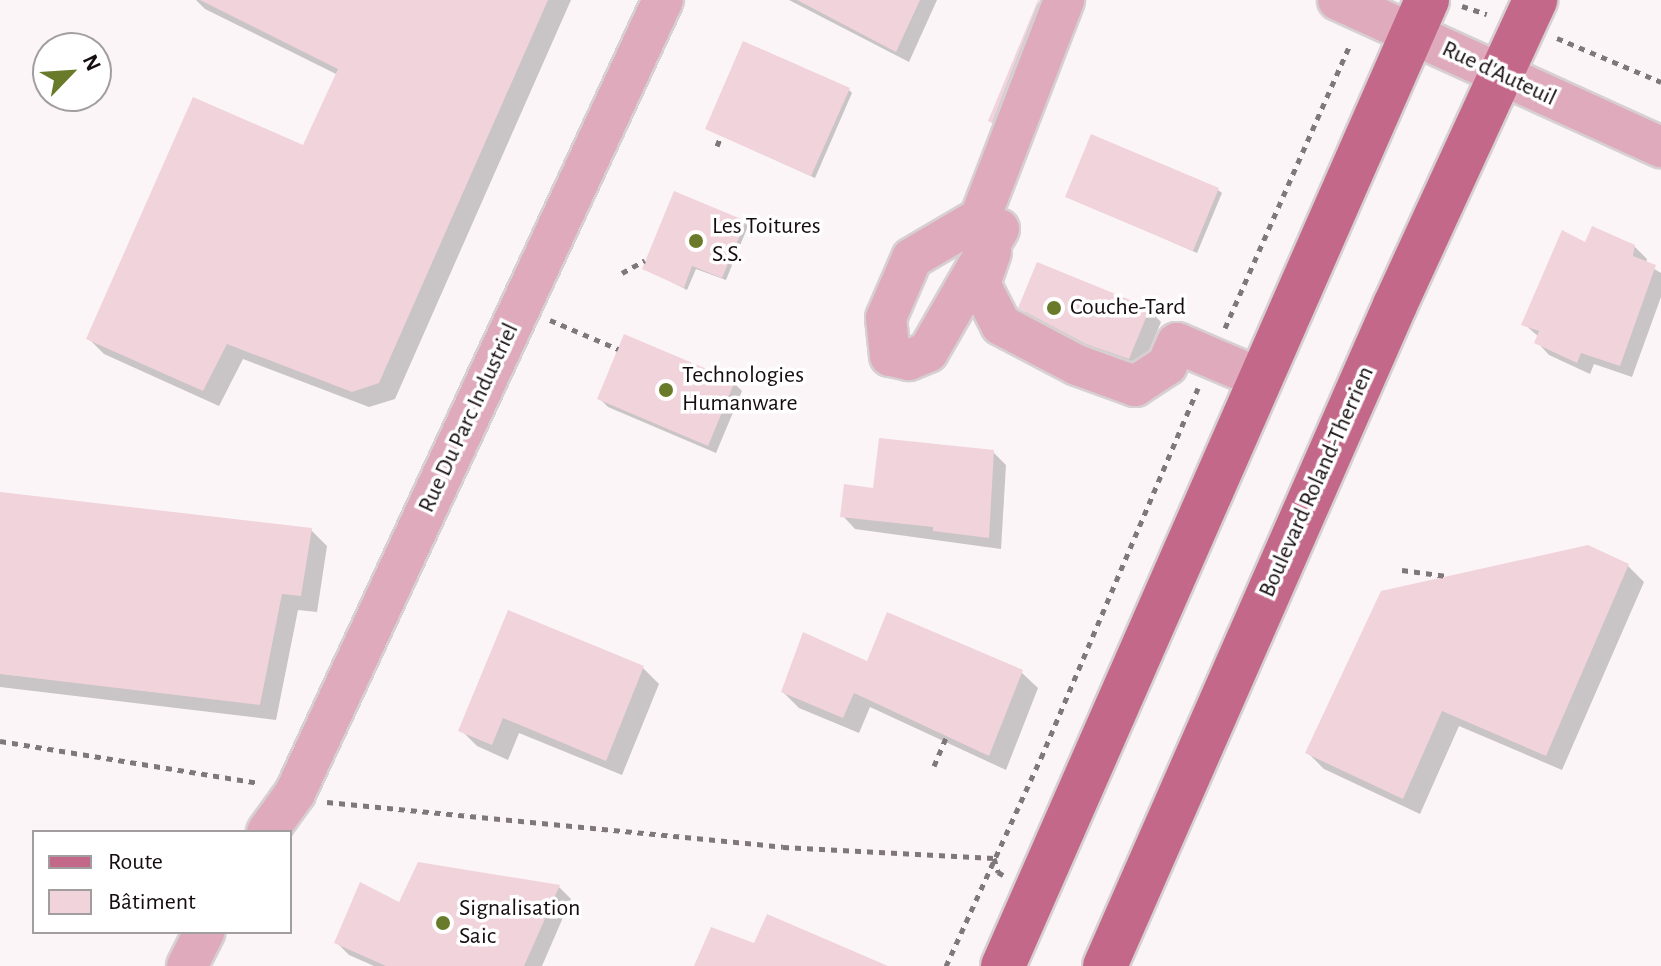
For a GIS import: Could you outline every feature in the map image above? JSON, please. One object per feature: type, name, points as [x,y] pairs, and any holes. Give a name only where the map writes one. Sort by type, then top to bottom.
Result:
[{"type":"main road","name":"Boulevard Roland-Therrien","points":[[1105,966],[1395,305],[1535,0]]},
{"type":"main road","points":[[1003,966],[1420,17]]},
{"type":"street","name":"Rue Du Parc Industriel","points":[[268,830],[301,780],[663,0]]},
{"type":"street","points":[[1064,0],[980,218],[912,258],[886,318],[890,356],[909,360],[928,352],[999,229],[980,284],[1001,325],[1077,365],[1135,386],[1167,365],[1177,343],[1261,379]]},
{"type":"street","name":"Rue d'Auteuil","points":[[1338,0],[1420,17],[1501,74],[1661,147]]},
{"type":"street","points":[[187,966],[203,934]]},
{"type":"path","points":[[1572,43],[1661,82]]},
{"type":"path","points":[[1222,335],[1346,54]]},
{"type":"path","points":[[717,146],[721,136]]},
{"type":"path","points":[[622,273],[645,260]]},
{"type":"path","points":[[586,337],[618,349]]},
{"type":"path","points":[[946,966],[1041,758],[1199,384]]},
{"type":"path","points":[[1402,570],[1447,576]]},
{"type":"path","points":[[934,766],[947,736]]},
{"type":"path","points":[[0,741],[263,783]]},
{"type":"path","points":[[334,804],[783,847],[994,858]]},
{"type":"path","points":[[994,858],[998,872],[1007,877]]},
{"type":"building","points":[[200,0],[548,0],[379,383],[352,392],[227,344],[203,391],[86,339],[193,97],[303,145],[338,69]]},
{"type":"building","points":[[797,0],[920,0],[896,52]]},
{"type":"building","points":[[1039,1],[992,123],[988,121]]},
{"type":"building","points":[[743,41],[850,88],[811,176],[705,129]]},
{"type":"building","points":[[1091,134],[1219,188],[1193,251],[1065,197]]},
{"type":"building","name":"Les Toitures S.S.","points":[[674,191],[746,221],[722,278],[692,266],[684,288],[642,269]]},
{"type":"building","points":[[1592,226],[1635,245],[1633,256],[1656,265],[1620,366],[1581,353],[1577,363],[1534,343],[1539,331],[1521,325],[1562,230],[1585,242]]},
{"type":"building","points":[[1037,262],[1150,308],[1129,359],[1086,344],[1018,308]]},
{"type":"building","name":"Technologies Humanware","points":[[624,334],[735,381],[708,446],[597,399]]},
{"type":"building","points":[[879,438],[994,450],[989,538],[933,531],[933,527],[840,517],[844,484],[873,488]]},
{"type":"building","points":[[0,492],[312,528],[301,596],[282,594],[260,705],[0,674]]},
{"type":"building","points":[[1588,545],[1629,564],[1546,756],[1442,711],[1403,799],[1305,753],[1381,591]]},
{"type":"building","points":[[508,610],[644,666],[606,761],[503,718],[492,745],[458,731]]},
{"type":"building","points":[[887,612],[1023,670],[989,756],[854,693],[843,718],[781,692],[803,632],[867,661]]},
{"type":"building","name":"Signalisation Saic","points":[[418,862],[560,885],[524,966],[386,966],[334,943],[360,882],[399,902]]},
{"type":"building","points":[[767,914],[888,966],[694,966],[711,927],[754,943]]},
{"type":"place","name":"Les Toitures S.S.","points":[[696,241]]},
{"type":"place","name":"Couche-Tard","points":[[1054,308]]},
{"type":"place","name":"Technologies Humanware","points":[[666,390]]},
{"type":"place","name":"Signalisation Saic","points":[[443,923]]}]
